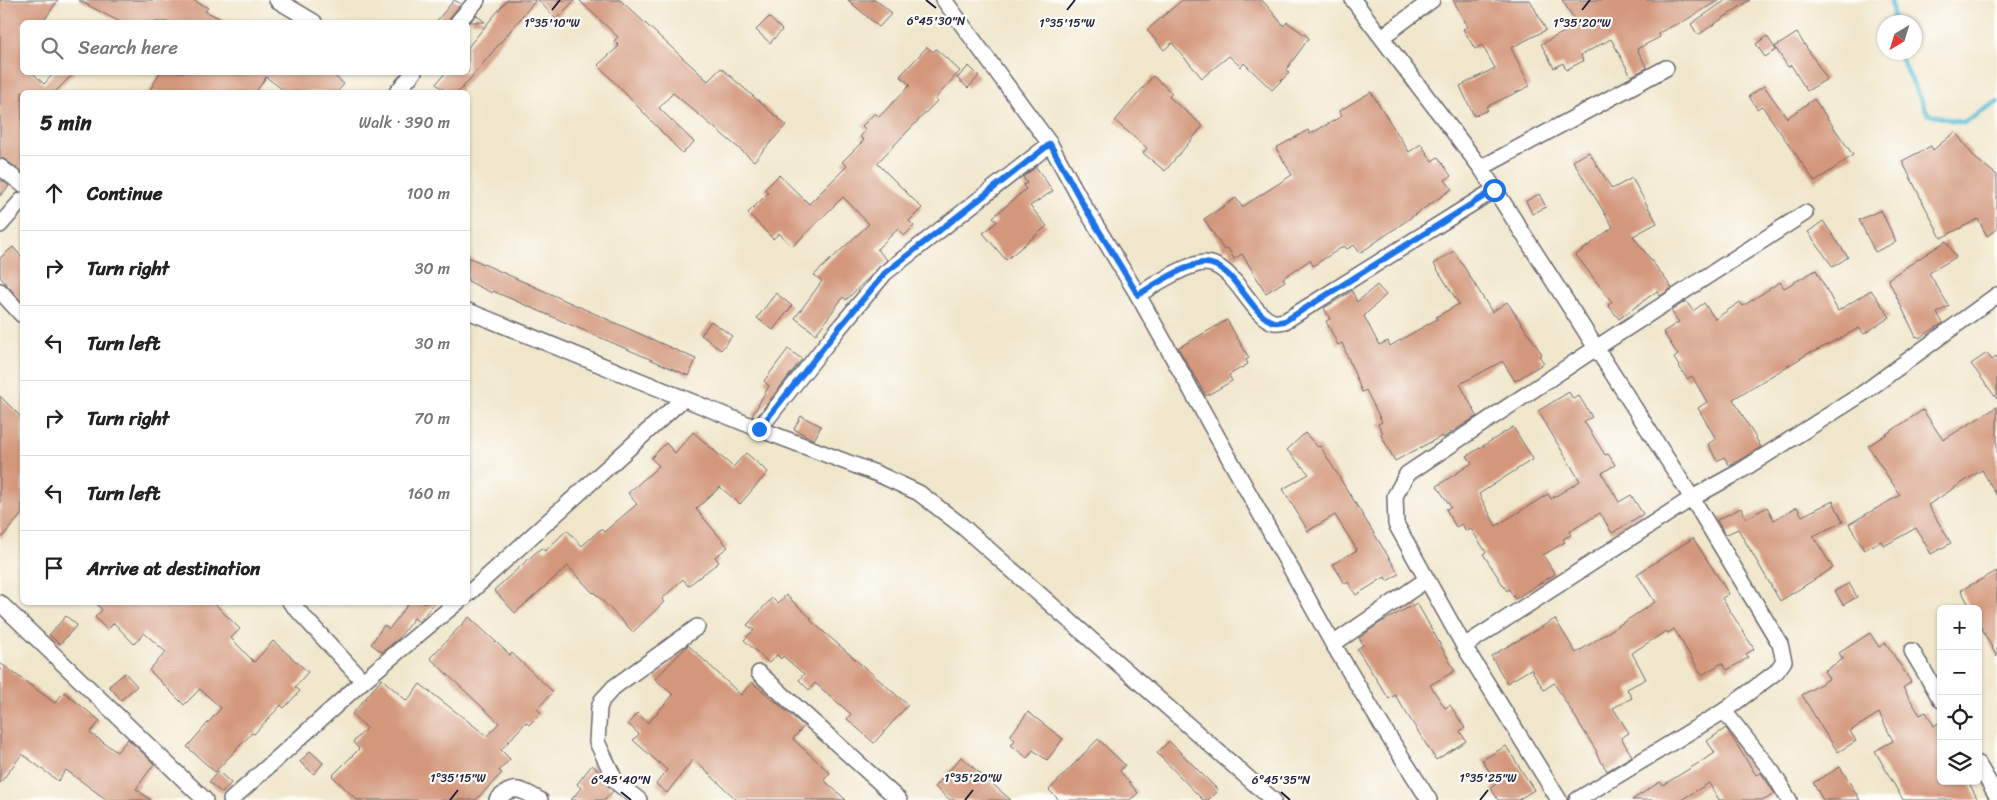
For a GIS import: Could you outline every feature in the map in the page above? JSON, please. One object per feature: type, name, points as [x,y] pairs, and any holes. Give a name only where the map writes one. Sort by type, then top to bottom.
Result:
[{"type":"street","points":[[277,0],[311,20]]},
{"type":"street","points":[[460,20],[477,0]]},
{"type":"street","points":[[944,0],[1050,144],[1084,206],[1138,295],[1333,644],[1429,800]]},
{"type":"street","points":[[1353,0],[1481,168],[1692,498],[1780,644],[1784,661],[1776,672],[1724,711],[1577,800]]},
{"type":"street","points":[[1382,37],[1432,0]]},
{"type":"street","points":[[1481,168],[1666,68]]},
{"type":"street","points":[[398,90],[405,75]]},
{"type":"street","points":[[759,429],[885,273],[1050,144]]},
{"type":"street","points":[[0,167],[20,182]]},
{"type":"street","points":[[1138,295],[1168,276],[1203,263],[1215,265],[1226,273],[1262,315],[1274,322],[1285,321],[1494,190]]},
{"type":"street","points":[[0,225],[20,202]]},
{"type":"street","points":[[1558,800],[1426,580],[1396,524],[1395,496],[1407,474],[1596,348],[1805,213]]},
{"type":"street","points":[[0,291],[20,313]]},
{"type":"street","points":[[1464,646],[1692,498],[1739,472],[1862,394],[1997,295]]},
{"type":"street","points":[[470,313],[683,399],[878,474],[919,493],[962,526],[1266,798]]},
{"type":"street","points":[[470,592],[683,399]]},
{"type":"street","points":[[1333,644],[1426,580]]},
{"type":"street","points":[[0,603],[205,800]]},
{"type":"street","points":[[293,605],[363,681]]},
{"type":"street","points":[[231,800],[363,681],[454,605]]},
{"type":"street","points":[[639,800],[620,795],[616,782],[597,742],[599,708],[602,700],[614,687],[697,627]]},
{"type":"street","points":[[1912,651],[1938,695]]},
{"type":"street","points":[[759,673],[898,800]]},
{"type":"street","points":[[1724,711],[1773,774],[1789,800]]},
{"type":"street","points":[[1982,771],[1997,796]]},
{"type":"street","points":[[497,800],[504,793],[513,789],[524,791],[540,800]]},
{"type":"building","points":[[0,0],[58,0],[44,20],[20,20],[20,75],[35,75],[44,84],[52,75],[72,75],[57,90],[20,90],[20,170],[0,158]]},
{"type":"building","points":[[78,0],[193,0],[208,8],[205,11],[223,20],[116,20]]},
{"type":"building","points":[[454,0],[461,4],[450,20],[438,20]]},
{"type":"building","points":[[507,0],[536,0],[461,90],[444,90],[436,84],[444,75],[470,75],[470,45]]},
{"type":"building","points":[[538,0],[575,0],[556,19]]},
{"type":"building","points":[[579,0],[620,0],[708,81],[721,68],[786,125],[754,161],[673,93],[659,108],[694,142],[682,153],[598,65],[619,46],[614,41],[618,37]]},
{"type":"building","points":[[848,0],[876,0],[892,13],[879,27]]},
{"type":"building","points":[[1182,0],[1262,0],[1284,26],[1287,22],[1309,38],[1286,70],[1289,73],[1272,90],[1244,63],[1241,67],[1229,56],[1202,78],[1172,43],[1164,50],[1147,30]]},
{"type":"building","points":[[1453,0],[1530,0],[1546,30],[1511,48],[1530,86],[1486,107],[1488,110],[1474,116],[1460,86],[1495,68],[1482,45],[1475,49],[1463,29],[1468,27]]},
{"type":"building","points":[[1562,0],[1719,0],[1686,20],[1658,33],[1660,37],[1637,49],[1647,68],[1631,76],[1611,39],[1581,55],[1583,61],[1566,70],[1563,63],[1554,68],[1541,44],[1578,25]]},
{"type":"building","points":[[1726,0],[1750,0],[1698,35],[1691,24]]},
{"type":"building","points":[[476,15],[485,22],[470,22]]},
{"type":"building","points":[[769,17],[782,30],[770,43],[756,30]]},
{"type":"building","points":[[1797,33],[1827,79],[1807,91],[1791,65],[1788,67],[1775,47]]},
{"type":"building","points":[[1767,36],[1776,50],[1765,57],[1756,44]]},
{"type":"building","points":[[927,47],[933,52],[936,49],[960,71],[935,99],[937,101],[877,163],[922,208],[909,221],[914,226],[904,236],[898,229],[877,249],[887,260],[846,300],[843,297],[816,334],[795,318],[822,281],[814,275],[869,224],[843,197],[792,247],[779,233],[773,239],[748,213],[768,193],[765,189],[779,175],[809,204],[847,166],[842,162],[864,140],[860,137],[866,130],[862,126],[875,113],[879,117],[910,85],[900,76]]},
{"type":"building","points":[[969,66],[979,76],[968,88],[957,78]]},
{"type":"building","points":[[158,75],[334,75],[344,84],[339,90],[283,90],[266,77],[257,90],[150,90]]},
{"type":"building","points":[[1153,76],[1172,93],[1169,97],[1203,126],[1165,171],[1143,153],[1147,148],[1115,121]]},
{"type":"building","points":[[1764,86],[1787,118],[1814,99],[1853,155],[1815,182],[1762,106],[1757,109],[1749,96]]},
{"type":"building","points":[[1371,92],[1409,152],[1421,144],[1432,161],[1438,157],[1451,176],[1445,180],[1452,189],[1360,253],[1354,245],[1347,249],[1344,246],[1313,266],[1310,260],[1283,278],[1285,281],[1266,293],[1242,254],[1234,259],[1228,248],[1224,250],[1204,219],[1236,198],[1242,207],[1292,175],[1276,148],[1308,130],[1310,134],[1342,116],[1339,111]]},
{"type":"building","points":[[1955,132],[1975,158],[1997,175],[1997,229],[1987,236],[1978,219],[1941,238],[1902,161],[1931,146],[1933,150]]},
{"type":"building","points":[[1589,152],[1612,189],[1632,178],[1657,223],[1633,236],[1672,288],[1660,296],[1657,291],[1619,319],[1608,305],[1612,302],[1576,255],[1613,227],[1573,161]]},
{"type":"building","points":[[1036,167],[1053,191],[1030,206],[1047,226],[1006,260],[983,233],[997,222],[993,217],[1026,189],[1023,185],[1027,183],[1023,177]]},
{"type":"building","points":[[0,179],[9,186],[0,196]]},
{"type":"building","points":[[1539,194],[1546,207],[1532,214],[1526,201]]},
{"type":"building","points":[[1881,210],[1896,242],[1875,252],[1859,220]]},
{"type":"building","points":[[1823,221],[1848,257],[1833,267],[1808,232]]},
{"type":"building","points":[[1946,241],[1956,257],[1929,273],[1949,306],[1937,313],[1943,323],[1919,338],[1916,337],[1888,279]]},
{"type":"building","points":[[13,247],[20,255],[20,300],[0,277],[0,258]]},
{"type":"building","points":[[1454,251],[1492,312],[1507,302],[1542,354],[1539,356],[1544,363],[1515,381],[1503,362],[1501,362],[1460,384],[1477,416],[1443,438],[1442,436],[1395,461],[1381,435],[1383,433],[1378,424],[1382,422],[1366,390],[1362,392],[1342,343],[1338,345],[1326,321],[1330,319],[1324,308],[1352,291],[1357,302],[1377,285],[1386,295],[1364,316],[1379,345],[1388,341],[1390,346],[1459,304],[1434,264]]},
{"type":"building","points":[[470,258],[696,359],[689,376],[493,291],[492,293],[470,282]]},
{"type":"building","points":[[1816,270],[1838,311],[1871,290],[1890,317],[1864,334],[1859,328],[1811,352],[1733,399],[1761,447],[1730,466],[1724,457],[1717,461],[1708,444],[1716,439],[1698,408],[1707,402],[1692,376],[1687,379],[1674,358],[1678,355],[1663,332],[1679,322],[1671,311],[1686,301],[1693,311],[1704,303],[1715,319],[1740,302],[1743,306],[1780,282],[1784,288]]},
{"type":"building","points":[[776,293],[792,306],[773,330],[757,318]]},
{"type":"building","points":[[1227,320],[1249,358],[1246,360],[1248,364],[1229,375],[1232,381],[1206,396],[1178,348]]},
{"type":"building","points":[[711,321],[732,336],[721,350],[701,335]]},
{"type":"building","points":[[788,349],[802,359],[756,418],[752,416],[769,386],[764,381]]},
{"type":"building","points":[[1987,353],[1992,360],[1997,356],[1997,399],[1971,364]]},
{"type":"building","points":[[1569,392],[1573,399],[1579,396],[1592,417],[1584,421],[1605,455],[1608,454],[1615,465],[1602,473],[1619,502],[1631,495],[1643,514],[1612,533],[1600,513],[1569,532],[1571,535],[1563,539],[1565,542],[1543,555],[1555,574],[1515,599],[1509,589],[1507,591],[1483,554],[1486,552],[1471,529],[1466,531],[1462,524],[1456,527],[1446,509],[1451,507],[1437,486],[1472,463],[1467,456],[1513,427],[1533,459],[1479,494],[1496,526],[1548,494],[1551,499],[1580,481],[1538,411]]},
{"type":"building","points":[[0,396],[20,416],[20,516],[0,539]]},
{"type":"building","points":[[1997,407],[1997,496],[1982,470],[1928,505],[1951,543],[1931,554],[1916,528],[1884,546],[1881,541],[1864,550],[1849,524],[1900,495],[1868,446],[1923,410],[1943,440]]},
{"type":"building","points":[[801,416],[821,426],[814,440],[794,429]]},
{"type":"building","points":[[693,432],[733,467],[746,453],[768,472],[740,504],[720,487],[696,509],[728,547],[715,557],[719,562],[688,586],[683,579],[662,599],[664,602],[633,632],[568,566],[515,613],[494,590],[541,548],[545,551],[567,530],[582,546],[601,529],[604,532],[637,504],[628,493],[659,466],[651,458],[666,443],[675,453]]},
{"type":"building","points":[[1305,433],[1318,447],[1320,446],[1399,574],[1387,581],[1385,577],[1356,595],[1348,582],[1345,584],[1333,564],[1357,550],[1335,515],[1308,531],[1283,489],[1309,474],[1287,450]]},
{"type":"building","points":[[1833,501],[1843,522],[1813,536],[1833,568],[1780,601],[1738,529],[1725,535],[1717,520],[1741,508],[1746,519],[1767,507],[1774,520],[1797,507],[1802,516]]},
{"type":"building","points":[[1693,538],[1729,594],[1722,598],[1754,649],[1746,654],[1748,658],[1727,670],[1722,663],[1702,675],[1674,629],[1668,633],[1666,631],[1632,653],[1646,679],[1627,689],[1632,698],[1613,708],[1629,733],[1621,738],[1632,756],[1607,771],[1554,683],[1544,690],[1531,669],[1507,683],[1491,656],[1555,619],[1576,653],[1655,602],[1637,574]]},
{"type":"building","points":[[1997,571],[1997,657],[1982,629],[1982,605],[1969,605],[1961,590]]},
{"type":"building","points":[[1849,583],[1857,597],[1843,605],[1835,591]]},
{"type":"building","points":[[786,595],[812,619],[810,620],[908,705],[874,743],[847,719],[851,714],[815,683],[809,690],[799,680],[804,674],[783,656],[781,659],[777,655],[769,663],[744,640],[754,630],[747,625],[772,598],[778,604]]},
{"type":"building","points":[[1417,603],[1455,671],[1430,685],[1445,708],[1450,705],[1465,728],[1460,731],[1466,741],[1436,760],[1395,695],[1389,699],[1357,649],[1363,645],[1359,638],[1380,623]]},
{"type":"building","points":[[98,605],[216,605],[240,629],[231,638],[254,662],[273,641],[308,672],[295,687],[300,691],[284,708],[281,705],[215,772],[187,747],[221,708],[200,689],[184,705],[149,670],[166,652],[144,633],[134,644],[114,623],[107,630],[95,617],[102,610]]},
{"type":"building","points":[[408,605],[433,605],[419,622],[414,618],[398,639],[382,652],[371,644],[384,625],[389,629]]},
{"type":"building","points":[[66,616],[77,625],[60,644],[49,635]]},
{"type":"building","points":[[469,617],[510,655],[512,653],[553,692],[537,709],[541,713],[529,725],[526,722],[501,750],[510,759],[499,771],[502,773],[476,800],[357,800],[332,776],[359,749],[353,742],[367,728],[352,714],[382,679],[407,701],[420,684],[487,736],[499,723],[430,658]]},
{"type":"building","points":[[1870,633],[1879,647],[1886,643],[1911,682],[1903,688],[1920,715],[1926,712],[1934,726],[1937,724],[1937,785],[1970,785],[1978,800],[1903,800],[1875,751],[1893,741],[1879,713],[1850,731],[1856,741],[1838,752],[1802,695],[1829,679],[1824,671],[1843,659],[1839,653]]},
{"type":"building","points":[[688,645],[741,695],[752,682],[804,726],[793,739],[830,773],[824,780],[846,800],[737,800],[693,759],[667,793],[656,784],[667,770],[633,740],[639,734],[628,724],[637,713],[648,723],[673,695],[655,679]]},
{"type":"building","points":[[0,663],[55,703],[64,692],[100,721],[90,733],[117,752],[128,739],[154,764],[136,789],[151,800],[107,800],[66,770],[58,781],[22,754],[0,783]]},
{"type":"building","points":[[125,673],[137,686],[121,700],[109,686]]},
{"type":"building","points":[[1028,712],[1063,739],[1047,760],[1033,750],[1027,758],[1011,745],[1015,740],[1010,736]]},
{"type":"building","points":[[1726,728],[1756,775],[1761,773],[1775,794],[1764,800],[1719,800],[1709,783],[1681,800],[1632,800],[1660,782],[1663,785],[1715,753],[1707,741]]},
{"type":"building","points":[[1098,739],[1125,765],[1120,771],[1138,793],[1130,800],[1059,800],[1049,790]]},
{"type":"building","points":[[1169,741],[1218,790],[1208,800],[1203,800],[1157,753]]},
{"type":"building","points":[[1506,746],[1534,790],[1518,800],[1498,800],[1491,788],[1497,783],[1482,760]]},
{"type":"building","points":[[310,751],[323,763],[314,774],[300,762]]},
{"type":"building","points":[[961,757],[1011,800],[950,800],[935,787]]},
{"type":"building","points":[[592,765],[601,773],[613,791],[605,800],[571,800],[581,788],[577,784]]},
{"type":"building","points":[[1840,767],[1860,800],[1823,800],[1813,783]]},
{"type":"building","points":[[218,771],[231,783],[222,793],[209,782]]},
{"type":"waterway","points":[[1891,0],[1893,15]]},
{"type":"waterway","points":[[1902,60],[1928,114],[1963,123],[1997,102]]},
{"type":"route","points":[[759,429],[885,273],[1050,144],[1084,206],[1138,295],[1168,276],[1203,263],[1215,265],[1226,273],[1262,315],[1274,322],[1285,321],[1494,190]]}]
